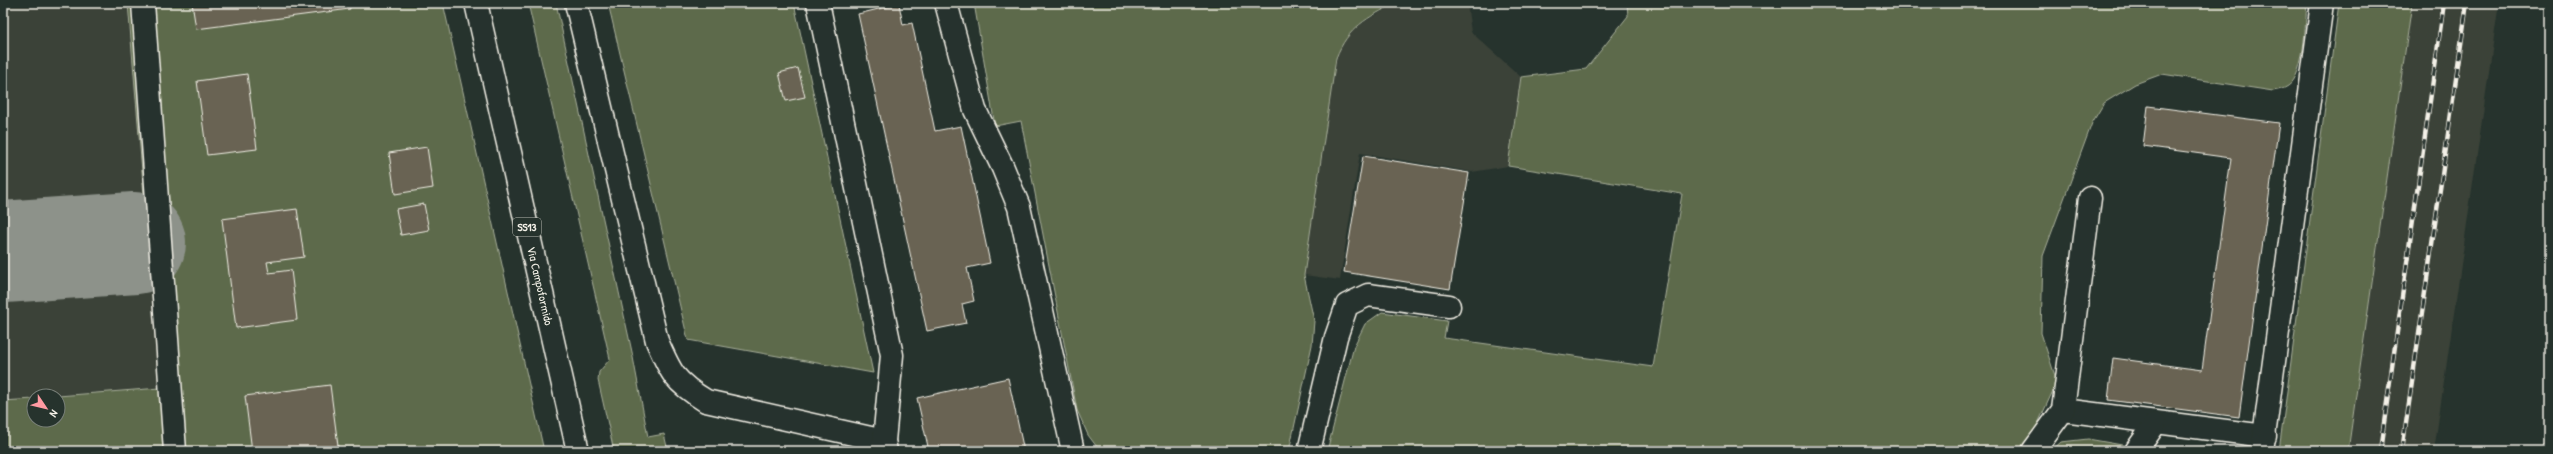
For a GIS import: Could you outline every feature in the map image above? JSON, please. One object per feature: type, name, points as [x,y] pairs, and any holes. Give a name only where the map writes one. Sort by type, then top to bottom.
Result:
[{"type":"main road","points":[[143,3],[175,451]]},
{"type":"main road","name":"Via Campoformido","points":[[476,3],[578,451]]},
{"type":"main road","points":[[576,3],[657,341],[667,365],[682,386],[706,401],[885,446],[892,355],[818,3]]},
{"type":"main road","points":[[946,3],[975,110],[1003,168],[1019,207],[1074,451]]},
{"type":"main road","points":[[2063,410],[2155,424],[2264,444],[2322,3]]},
{"type":"main road","points":[[2033,451],[2063,410],[2090,198]]},
{"type":"main road","points":[[1309,451],[1336,337],[1347,305],[1368,295],[1449,306]]},
{"type":"main road","points":[[2136,451],[2155,424]]},
{"type":"shaded area","points":[[3,3],[397,3],[489,451],[3,451]]},
{"type":"shaded area","points":[[1396,3],[1467,3],[1471,32],[1521,77],[1508,166],[1472,172],[1360,153],[1340,280],[1304,275],[1336,58],[1342,43],[1352,29]]},
{"type":"shaded area","points":[[2412,3],[2499,3],[2434,451],[2348,451]]},
{"type":"green space","points":[[128,3],[443,3],[544,451],[3,451],[3,401],[26,400],[26,428],[66,428],[66,395],[160,388]]},
{"type":"green space","points":[[528,3],[556,3],[632,352],[648,437],[664,434],[668,451],[614,451],[598,380],[599,372],[610,359]]},
{"type":"green space","points":[[608,3],[794,3],[873,373],[688,340]]},
{"type":"green space","points":[[974,3],[1396,3],[1360,24],[1346,38],[1336,58],[1304,275],[1314,321],[1312,345],[1289,451],[1100,451],[1088,435],[1077,410],[1021,121],[995,126]]},
{"type":"green space","points":[[1627,3],[2307,3],[2305,35],[2301,60],[2294,80],[2285,88],[2273,91],[2162,74],[2135,84],[2104,103],[2092,123],[2043,256],[2041,333],[2057,382],[2035,430],[2020,451],[1327,451],[1354,346],[1365,324],[1382,312],[1447,321],[1444,338],[1653,367],[1682,194],[1508,166],[1521,77],[1586,69],[1628,16]]},
{"type":"green space","points":[[2339,3],[2412,3],[2348,451],[2279,451]]},
{"type":"green space","points":[[2088,439],[2156,451],[2051,451],[2061,442]]},
{"type":"building","points":[[192,3],[349,3],[350,9],[196,29]]},
{"type":"building","points":[[899,4],[903,25],[912,23],[935,131],[961,126],[990,263],[967,268],[974,301],[962,304],[966,323],[927,331],[858,14]]},
{"type":"building","points":[[798,68],[805,97],[786,101],[779,73]]},
{"type":"building","points":[[247,74],[257,149],[207,155],[197,81]]},
{"type":"building","points":[[2148,106],[2279,123],[2239,417],[2108,400],[2113,358],[2202,370],[2231,158],[2143,146]]},
{"type":"building","points":[[427,147],[433,188],[395,194],[389,153]]},
{"type":"building","points":[[1363,156],[1469,173],[1450,289],[1344,272]]},
{"type":"building","points":[[424,204],[429,230],[401,235],[396,209]]},
{"type":"building","points":[[297,209],[304,257],[267,262],[269,273],[291,270],[297,320],[236,328],[222,219]]},
{"type":"building","points":[[1008,378],[1024,451],[929,451],[917,398]]},
{"type":"building","points":[[330,385],[338,446],[298,451],[252,451],[245,396]]},
{"type":"taxiway","points":[[3,252],[135,243]]},
{"type":"railway","points":[[2380,451],[2444,3]]},
{"type":"railway","points":[[2402,451],[2467,3]]}]
